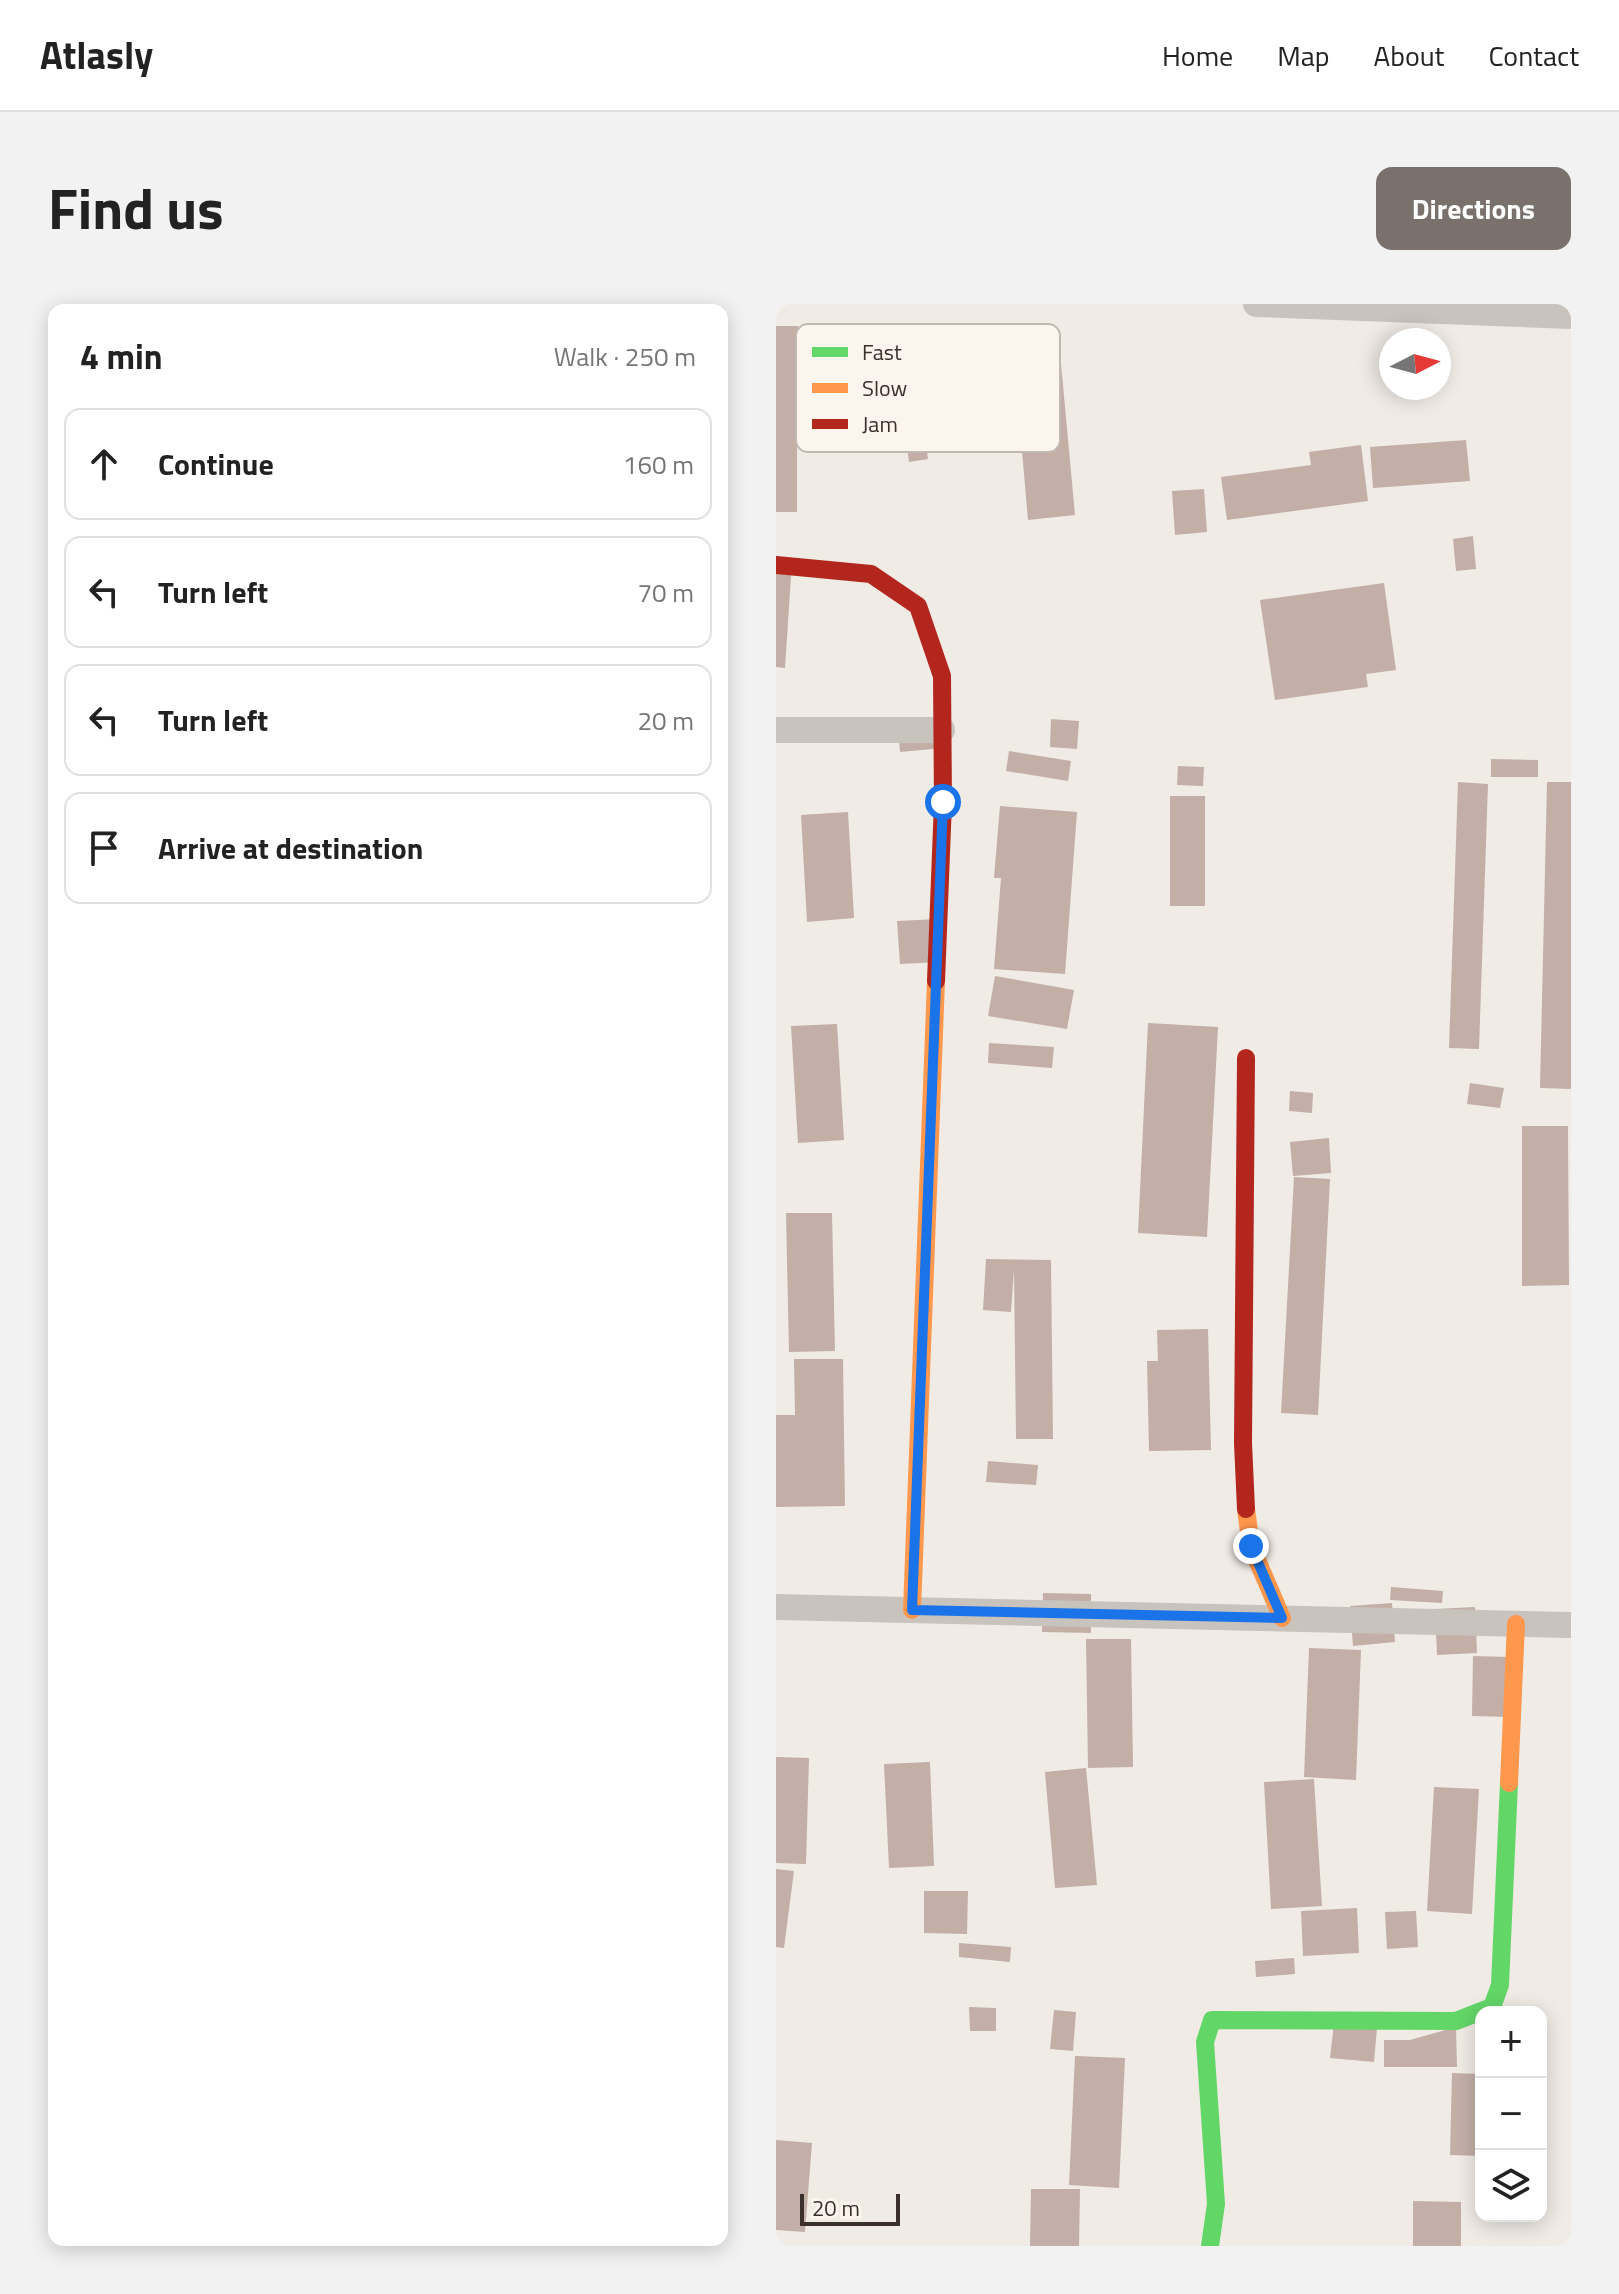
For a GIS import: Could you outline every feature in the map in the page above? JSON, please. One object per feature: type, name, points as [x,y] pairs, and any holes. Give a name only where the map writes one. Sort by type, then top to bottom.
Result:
[{"type":"street","points":[[1256,304],[1459,308],[1571,316]]},
{"type":"street","points":[[776,565],[871,574],[918,606],[942,676],[943,802],[912,1610]]},
{"type":"street","points":[[776,730],[942,730]]},
{"type":"street","points":[[1246,1058],[1245,1499],[1251,1546],[1282,1618]]},
{"type":"street","points":[[776,1607],[1571,1625]]},
{"type":"street","points":[[1210,2246],[1216,2204],[1205,2042],[1212,2020],[1456,2021],[1492,2007],[1500,1985],[1516,1624]]},
{"type":"building","points":[[776,326],[796,326],[797,512],[776,512]]},
{"type":"building","points":[[1060,353],[1075,515],[1028,520],[1022,452],[1060,452]]},
{"type":"building","points":[[1466,440],[1470,481],[1373,488],[1370,447]]},
{"type":"building","points":[[1361,445],[1368,501],[1227,520],[1221,477],[1311,465],[1309,452]]},
{"type":"building","points":[[908,452],[927,452],[928,459],[909,462]]},
{"type":"building","points":[[1204,489],[1207,532],[1175,535],[1172,491]]},
{"type":"building","points":[[1473,536],[1476,569],[1456,571],[1453,539]]},
{"type":"building","points":[[776,560],[792,561],[785,668],[776,667]]},
{"type":"building","points":[[1384,583],[1396,670],[1366,674],[1368,687],[1275,700],[1260,600]]},
{"type":"building","points":[[1051,719],[1079,721],[1077,749],[1050,747]]},
{"type":"building","points":[[898,726],[944,748],[900,752]]},
{"type":"building","points":[[1009,751],[1071,761],[1068,781],[1006,771]]},
{"type":"building","points":[[1491,759],[1538,760],[1538,777],[1491,777]]},
{"type":"building","points":[[1178,766],[1204,767],[1203,786],[1177,785]]},
{"type":"building","points":[[1458,782],[1488,784],[1479,1049],[1449,1048]]},
{"type":"building","points":[[1547,782],[1571,782],[1571,1089],[1540,1088]]},
{"type":"building","points":[[1170,796],[1205,796],[1205,906],[1170,906]]},
{"type":"building","points":[[1000,806],[1077,812],[1065,974],[994,969],[1001,878],[994,878]]},
{"type":"building","points":[[848,812],[854,918],[807,922],[801,815]]},
{"type":"building","points":[[938,919],[941,962],[900,964],[897,921]]},
{"type":"building","points":[[995,976],[1074,990],[1067,1029],[988,1016]]},
{"type":"building","points":[[1148,1023],[1218,1027],[1207,1237],[1138,1233]]},
{"type":"building","points":[[837,1024],[844,1140],[798,1143],[791,1026]]},
{"type":"building","points":[[989,1043],[1054,1047],[1052,1068],[988,1063]]},
{"type":"building","points":[[1470,1083],[1504,1088],[1500,1108],[1467,1104]]},
{"type":"building","points":[[1290,1091],[1313,1093],[1312,1113],[1289,1111]]},
{"type":"building","points":[[1522,1126],[1568,1126],[1569,1285],[1522,1286]]},
{"type":"building","points":[[1329,1138],[1331,1173],[1293,1176],[1290,1142]]},
{"type":"building","points":[[1294,1177],[1330,1179],[1318,1415],[1281,1413]]},
{"type":"building","points":[[786,1213],[832,1213],[835,1351],[789,1352]]},
{"type":"building","points":[[986,1259],[1051,1260],[1053,1439],[1016,1439],[1014,1270],[1011,1312],[983,1310]]},
{"type":"building","points":[[1208,1329],[1211,1450],[1149,1451],[1147,1361],[1158,1361],[1157,1330]]},
{"type":"building","points":[[794,1359],[843,1359],[845,1506],[776,1507],[776,1415],[795,1415]]},
{"type":"building","points":[[988,1461],[1038,1465],[1036,1485],[986,1482]]},
{"type":"building","points":[[1391,1587],[1443,1591],[1442,1603],[1390,1600]]},
{"type":"building","points":[[1043,1593],[1091,1594],[1091,1633],[1042,1632]]},
{"type":"building","points":[[1392,1603],[1395,1642],[1353,1646],[1350,1606]]},
{"type":"building","points":[[1475,1607],[1477,1653],[1437,1655],[1435,1609]]},
{"type":"building","points":[[1086,1639],[1131,1639],[1133,1767],[1088,1768]]},
{"type":"building","points":[[1309,1648],[1361,1650],[1356,1780],[1304,1777]]},
{"type":"building","points":[[1473,1656],[1510,1657],[1508,1717],[1472,1716]]},
{"type":"building","points":[[776,1757],[809,1758],[806,1864],[776,1863]]},
{"type":"building","points":[[930,1762],[934,1866],[889,1868],[884,1764]]},
{"type":"building","points":[[1086,1768],[1097,1885],[1055,1888],[1045,1772]]},
{"type":"building","points":[[1314,1779],[1322,1906],[1271,1909],[1264,1782]]},
{"type":"building","points":[[1434,1787],[1479,1789],[1472,1914],[1427,1911]]},
{"type":"building","points":[[776,1869],[794,1871],[784,1948],[776,1947]]},
{"type":"building","points":[[924,1891],[968,1891],[967,1934],[924,1933]]},
{"type":"building","points":[[1357,1908],[1359,1953],[1303,1956],[1301,1911]]},
{"type":"building","points":[[1416,1911],[1418,1947],[1387,1949],[1385,1912]]},
{"type":"building","points":[[959,1943],[1011,1947],[1010,1962],[959,1957]]},
{"type":"building","points":[[1294,1958],[1295,1974],[1256,1977],[1255,1961]]},
{"type":"building","points":[[969,2007],[996,2008],[996,2031],[970,2031]]},
{"type":"building","points":[[1054,2010],[1076,2012],[1073,2051],[1050,2049]]},
{"type":"building","points":[[1334,2023],[1377,2028],[1374,2062],[1330,2058]]},
{"type":"building","points":[[1456,2027],[1457,2067],[1384,2067],[1384,2040],[1410,2040]]},
{"type":"building","points":[[1075,2056],[1125,2058],[1119,2188],[1069,2185]]},
{"type":"building","points":[[1452,2073],[1475,2074],[1475,2156],[1450,2155]]},
{"type":"building","points":[[776,2140],[812,2143],[805,2232],[776,2230]]},
{"type":"building","points":[[1031,2189],[1080,2189],[1079,2246],[1030,2246]]},
{"type":"building","points":[[1413,2201],[1461,2202],[1461,2246],[1413,2246]]},
{"type":"traffic: fast","points":[[1210,2246],[1216,2204],[1205,2042],[1212,2020],[1456,2021],[1492,2007],[1500,1985],[1509,1783]]},
{"type":"traffic: slow","points":[[912,1610],[936,981]]},
{"type":"traffic: slow","points":[[1246,1509],[1251,1546],[1282,1618]]},
{"type":"traffic: slow","points":[[1509,1783],[1516,1624]]},
{"type":"traffic: jam","points":[[776,565],[871,574],[918,606],[942,676],[943,802],[936,981]]},
{"type":"traffic: jam","points":[[1246,1058],[1243,1443],[1246,1509]]},
{"type":"route","points":[[943,802],[912,1610],[1282,1618],[1251,1546]]}]
